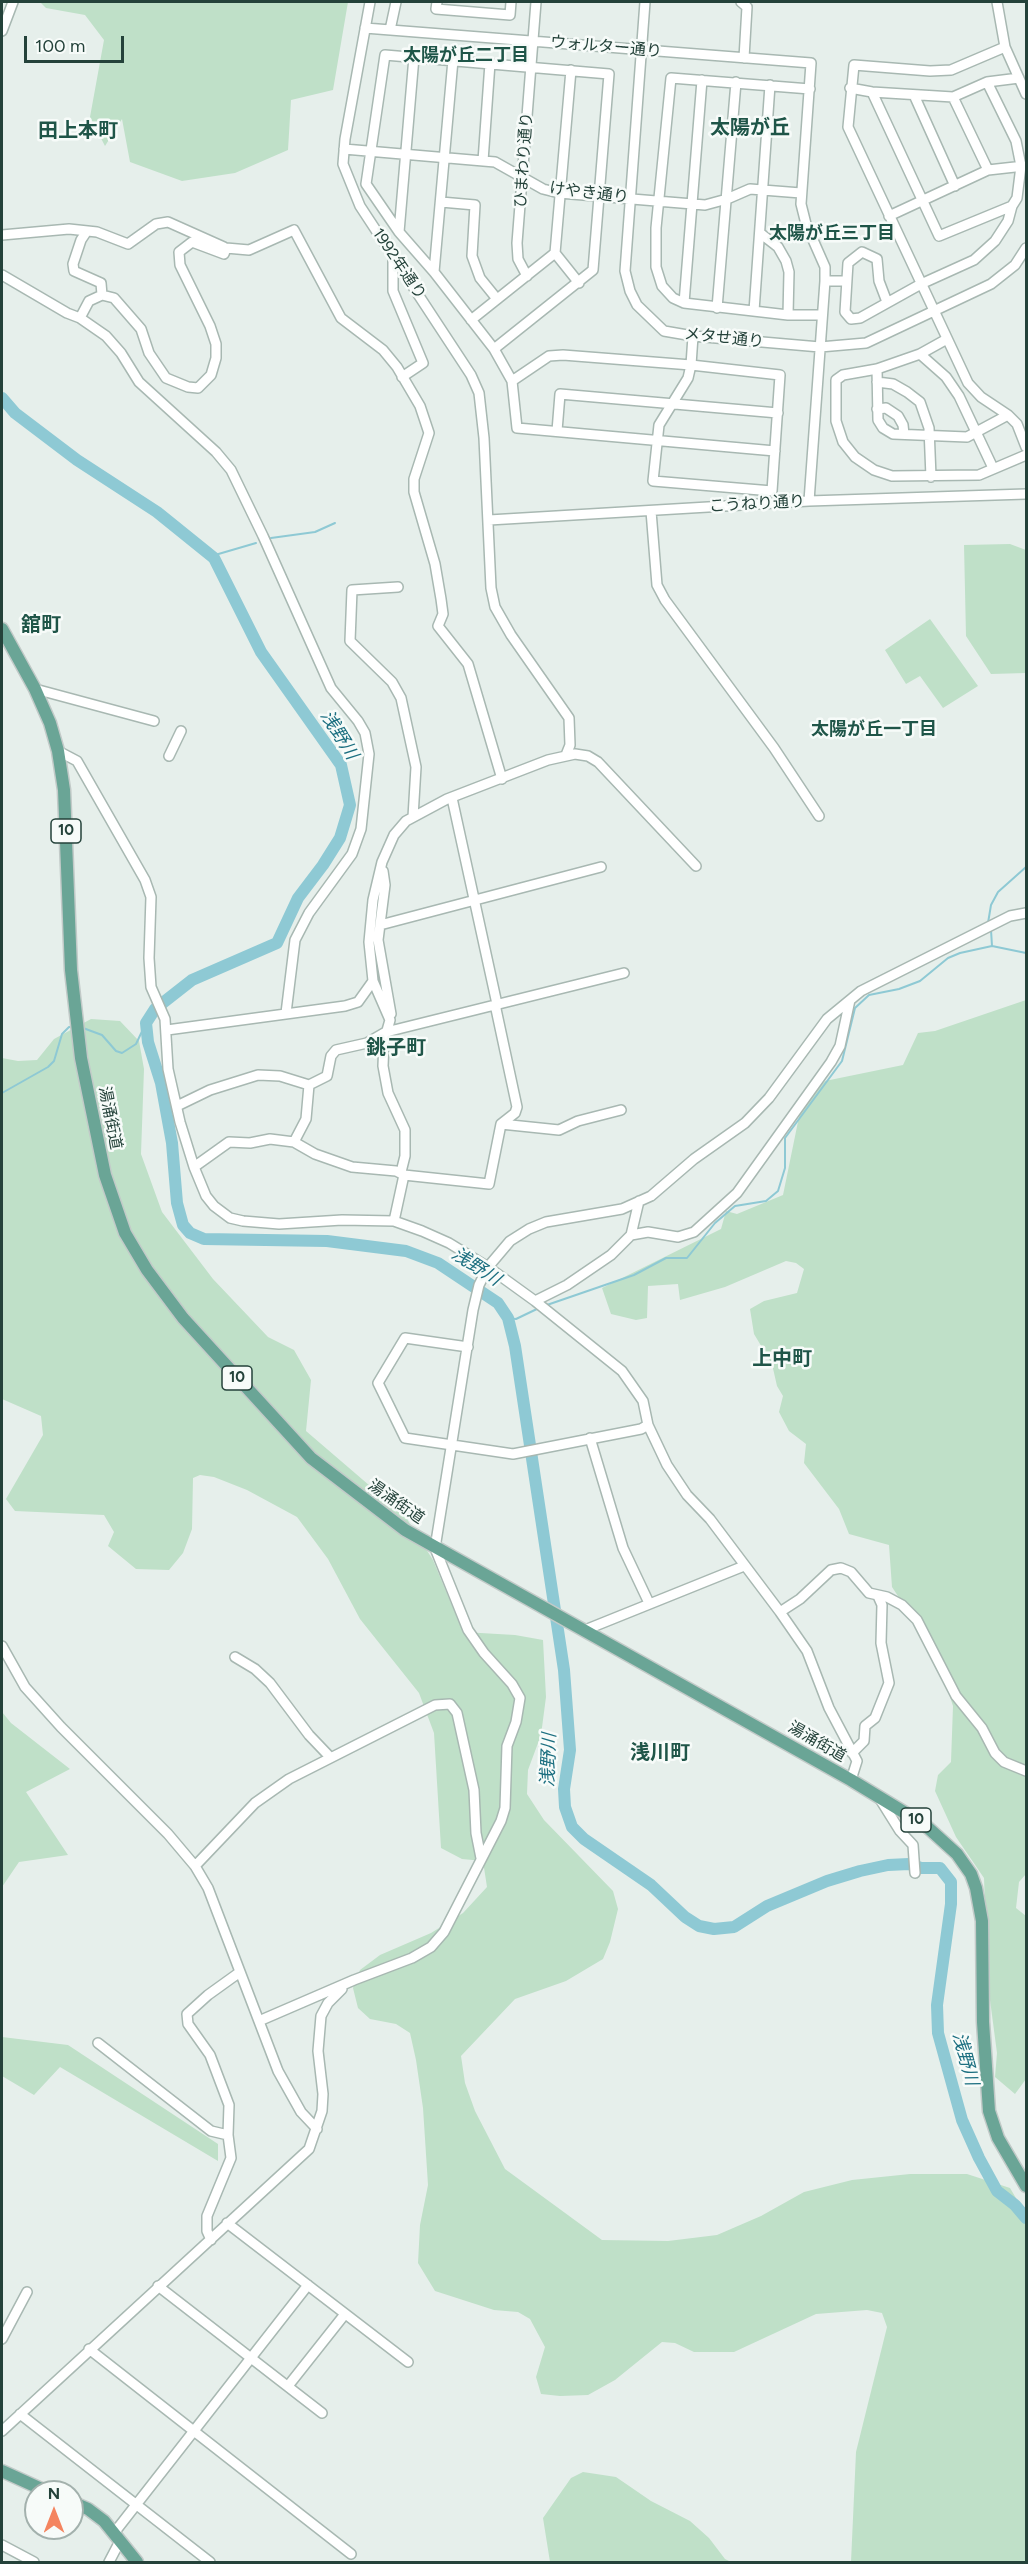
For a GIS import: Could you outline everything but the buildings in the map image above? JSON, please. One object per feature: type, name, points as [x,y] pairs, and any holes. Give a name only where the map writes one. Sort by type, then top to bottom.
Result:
[{"type":"main road","name":"湯涌街道","points":[[2,629],[35,689],[58,751],[64,790],[76,1018],[80,1047],[105,1175],[125,1233],[147,1270],[183,1318],[311,1458],[405,1530],[850,1780],[925,1826],[947,1844],[964,1863],[976,1888],[982,1921],[986,2097],[998,2138],[1026,2186]]},
{"type":"main road","points":[[2,2471],[24,2481]]},
{"type":"main road","points":[[84,2507],[104,2521],[137,2562]]},
{"type":"street","points":[[2,32],[13,2]]},
{"type":"street","name":"1992年通り","points":[[370,2],[344,149],[344,164],[352,189],[471,375],[479,393],[484,438],[491,588],[495,607],[569,718],[570,745],[566,755]]},
{"type":"street","points":[[390,30],[396,2]]},
{"type":"street","points":[[437,2],[436,9],[510,15],[511,2]]},
{"type":"street","points":[[474,2],[474,12]]},
{"type":"street","name":"ひまわり通り","points":[[527,276],[518,259],[522,176],[536,2]]},
{"type":"street","name":"メタせ通り","points":[[645,2],[625,271],[630,291],[637,305],[664,331],[693,336],[820,347],[866,343],[991,284],[1015,265],[1026,248]]},
{"type":"street","points":[[741,2],[747,7],[744,58]]},
{"type":"street","points":[[997,2],[1005,47],[1026,94]]},
{"type":"street","name":"ウォルター通り","points":[[365,28],[812,63],[810,88]]},
{"type":"street","points":[[1005,47],[951,70],[930,71],[854,65],[848,127],[968,384],[981,397],[1008,415],[1017,424],[1026,447]]},
{"type":"street","points":[[494,349],[593,270],[609,74],[385,55],[369,151],[366,184],[399,232],[434,272],[494,349],[512,381],[517,428],[775,451]]},
{"type":"street","points":[[399,232],[414,57]]},
{"type":"street","points":[[434,272],[453,60]]},
{"type":"street","points":[[483,161],[490,63]]},
{"type":"street","points":[[571,70],[555,253],[579,283]]},
{"type":"street","points":[[809,501],[825,281],[825,267],[806,224],[801,193],[810,88],[671,78],[656,228],[658,277],[662,286],[674,298],[684,303],[788,315],[822,315]]},
{"type":"street","points":[[850,88],[872,92],[953,97],[987,82],[1019,78]]},
{"type":"street","points":[[684,303],[702,80]]},
{"type":"street","points":[[717,308],[736,82]]},
{"type":"street","points":[[887,302],[879,281],[877,259],[862,252],[848,263],[845,312],[851,319],[860,318],[921,284],[974,260],[995,241],[1008,221],[1017,198],[1024,166],[1016,141],[987,82]]},
{"type":"street","points":[[754,311],[770,85]]},
{"type":"street","points":[[872,92],[939,236],[1012,206]]},
{"type":"street","points":[[914,95],[955,186]]},
{"type":"street","points":[[953,97],[988,170]]},
{"type":"street","name":"けやき通り","points":[[344,149],[495,162],[543,189],[559,193],[705,205],[726,200],[750,189],[801,193]]},
{"type":"street","points":[[889,216],[988,170],[1024,166]]},
{"type":"street","points":[[441,202],[475,205],[472,256],[480,278],[497,299]]},
{"type":"street","points":[[2,235],[69,229],[96,232],[128,244],[156,224],[168,222],[226,248],[249,250],[294,230],[341,318],[383,350],[420,406],[429,433],[414,479],[414,492],[435,564],[443,614],[438,626],[468,664],[502,779]]},
{"type":"street","points":[[87,231],[81,240],[74,271],[101,283],[102,295]]},
{"type":"street","points":[[760,233],[778,247],[786,261],[789,273],[788,315]]},
{"type":"street","points":[[80,318],[89,301],[102,295],[118,302],[141,329],[151,359],[166,378],[188,387],[198,388],[211,375],[216,358],[216,344],[210,326],[180,265],[179,252],[192,242],[224,254],[226,248]]},
{"type":"street","points":[[471,320],[555,253]]},
{"type":"street","points":[[393,255],[393,291],[423,363],[402,377]]},
{"type":"street","points":[[2,275],[67,313],[80,318],[106,336],[144,388],[216,452],[231,470],[264,536],[331,688],[365,733],[369,754],[361,829],[352,854],[309,913],[296,940],[286,1013]]},
{"type":"street","points":[[825,281],[846,281]]},
{"type":"street","points":[[512,381],[549,356],[562,355],[691,365],[780,375],[772,491],[653,481],[659,425],[686,384],[691,365],[693,336]]},
{"type":"street","points":[[947,339],[920,354],[877,369],[843,375],[836,380],[836,421],[843,442],[855,457],[874,470],[892,476],[979,476],[1026,455]]},
{"type":"street","points":[[920,354],[946,377],[959,396],[993,468]]},
{"type":"street","points":[[877,369],[878,420],[883,428],[893,434],[967,437],[1008,415]]},
{"type":"street","points":[[877,382],[893,384],[920,402],[926,415],[930,437],[931,477]]},
{"type":"street","points":[[556,432],[560,394],[674,402],[778,413]]},
{"type":"street","points":[[877,409],[886,408],[897,416],[903,425],[904,434]]},
{"type":"street","name":"こうねり通り","points":[[489,520],[809,501],[1026,494]]},
{"type":"street","points":[[651,511],[657,585],[665,600],[774,748],[819,816]]},
{"type":"street","points":[[398,587],[352,590],[350,641],[392,682],[401,698],[416,767],[413,817]]},
{"type":"street","points":[[35,689],[154,721]]},
{"type":"street","points":[[169,756],[181,731]]},
{"type":"street","points":[[58,751],[77,761],[145,880],[151,897],[149,958],[151,987],[165,1019],[168,1070],[194,1167],[214,1206],[234,1219],[279,1224],[342,1220],[394,1221],[449,1243],[488,1267],[540,1305],[626,1376],[643,1401],[648,1425],[667,1465],[687,1495],[710,1519],[780,1612],[807,1652],[828,1708],[857,1761],[850,1780]]},
{"type":"street","points":[[390,1020],[373,981],[369,942],[373,900],[382,862],[394,835],[413,817],[452,798],[566,755],[588,756],[598,762],[696,866]]},
{"type":"street","points":[[194,1167],[229,1142],[250,1143],[270,1139],[294,1142],[315,1154],[352,1167],[489,1184],[501,1124],[515,1113],[517,1107],[452,798]]},
{"type":"street","points":[[382,862],[385,885],[378,940],[382,976],[391,1010],[386,1032],[383,1066],[388,1093],[405,1130],[403,1174],[394,1221]]},
{"type":"street","points":[[380,925],[601,867]]},
{"type":"street","points":[[259,2021],[412,1958],[431,1947],[444,1932],[481,1858],[494,1838],[505,1808],[507,1746],[516,1722],[520,1698],[512,1684],[484,1653],[468,1630],[435,1548],[473,1310],[479,1286],[488,1267],[510,1241],[529,1229],[546,1222],[622,1209],[651,1196],[694,1159],[745,1123],[769,1098],[826,1019],[861,991],[1010,916],[1026,913]]},
{"type":"street","points":[[177,1106],[210,1090],[258,1075],[280,1076],[309,1085],[327,1076],[333,1052],[367,1043],[386,1032],[624,973]]},
{"type":"street","points":[[167,1030],[352,1004],[358,1002],[373,981]]},
{"type":"street","points":[[540,1305],[593,1270],[631,1235],[648,1232],[678,1237],[694,1232],[712,1213],[737,1193],[831,1062],[840,1046],[850,1000]]},
{"type":"street","points":[[294,1142],[306,1119],[309,1085]]},
{"type":"street","points":[[501,1124],[558,1130],[578,1121],[621,1110]]},
{"type":"street","points":[[631,1235],[639,1201]]},
{"type":"street","points":[[468,1347],[405,1338],[378,1383],[405,1438],[513,1454],[641,1429],[648,1425]]},
{"type":"street","points":[[590,1438],[623,1548],[649,1604]]},
{"type":"street","points":[[585,1630],[744,1566]]},
{"type":"street","points":[[780,1612],[800,1599],[835,1568],[851,1572],[869,1593],[887,1597],[902,1605],[917,1620],[956,1696],[982,1728],[995,1753],[1004,1762],[1026,1772]]},
{"type":"street","points":[[852,1753],[864,1741],[865,1726],[876,1718],[889,1683],[881,1643],[882,1605],[878,1596]]},
{"type":"street","points":[[2,1647],[26,1687],[61,1726],[168,1834],[195,1866],[208,1888],[278,2071],[301,2112],[317,2129]]},
{"type":"street","points":[[236,1657],[255,1669],[270,1683],[309,1735],[330,1757]]},
{"type":"street","points":[[195,1866],[255,1803],[289,1779],[435,1705],[450,1704],[458,1713],[474,1790],[476,1833],[481,1858]]},
{"type":"street","points":[[880,1799],[900,1831],[913,1845],[916,1855],[915,1873]]},
{"type":"street","points":[[211,2240],[207,2231],[207,2216],[231,2158],[228,2135],[229,2106],[225,2090],[210,2055],[188,2024],[187,2014],[208,1995],[240,1972]]},
{"type":"street","points":[[2,2431],[309,2149],[317,2129],[323,2094],[318,2051],[321,2016],[328,2002],[354,1980]]},
{"type":"street","points":[[98,2043],[211,2132],[228,2135]]},
{"type":"street","points":[[227,2223],[408,2362]]},
{"type":"street","points":[[109,2562],[117,2537],[136,2505],[308,2285]]},
{"type":"street","points":[[158,2286],[322,2413]]},
{"type":"street","points":[[3,2332],[27,2292]]},
{"type":"street","points":[[288,2386],[345,2314]]},
{"type":"street","points":[[89,2349],[351,2554]]},
{"type":"street","points":[[20,2414],[210,2562]]},
{"type":"street","points":[[2,2545],[34,2562]]},
{"type":"green space","points":[[40,2],[348,2],[333,90],[291,100],[288,150],[235,173],[182,181],[130,162],[122,119],[105,146],[90,117],[104,40],[85,15],[46,8]]},
{"type":"green space","points":[[1010,544],[1026,550],[1026,673],[991,674],[966,636],[964,545]]},
{"type":"green space","points":[[930,619],[978,686],[943,708],[920,676],[906,684],[885,650]]},
{"type":"green space","points":[[1026,1000],[1026,1874],[1019,1882],[1016,1908],[1026,1916],[1026,2079],[1015,2094],[995,2077],[997,2053],[988,1985],[984,1878],[956,1837],[935,1791],[938,1775],[951,1762],[953,1706],[936,1654],[892,1587],[889,1545],[849,1534],[839,1509],[804,1463],[806,1444],[789,1431],[779,1412],[783,1396],[777,1386],[772,1364],[754,1334],[750,1309],[764,1301],[797,1293],[804,1269],[796,1263],[786,1261],[725,1287],[680,1300],[678,1284],[648,1286],[647,1318],[636,1320],[611,1314],[602,1288],[721,1229],[726,1211],[737,1214],[783,1195],[801,1107],[825,1081],[903,1065],[918,1033],[935,1031]]},
{"type":"green space","points":[[91,1019],[120,1021],[139,1041],[144,1069],[141,1154],[162,1212],[213,1279],[268,1337],[294,1350],[311,1380],[306,1431],[405,1516],[433,1560],[463,1632],[515,1635],[543,1640],[546,1697],[541,1735],[528,1770],[527,1794],[544,1820],[613,1891],[618,1909],[610,1942],[603,1959],[566,1981],[515,1999],[461,2056],[465,2083],[475,2111],[505,2169],[602,2240],[668,2241],[717,2235],[761,2216],[804,2192],[852,2180],[910,2174],[967,2174],[1010,2188],[1026,2215],[1026,2562],[851,2562],[856,2452],[887,2327],[882,2313],[867,2310],[816,2314],[734,2352],[694,2352],[675,2343],[662,2342],[615,2380],[588,2395],[541,2394],[536,2377],[545,2347],[530,2319],[518,2312],[494,2310],[435,2291],[418,2263],[420,2225],[428,2185],[423,2108],[410,2033],[396,2024],[370,2019],[358,2008],[353,1988],[360,1970],[380,1955],[431,1933],[463,1913],[487,1887],[483,1861],[462,1859],[441,1848],[434,1733],[419,1693],[360,1619],[328,1559],[297,1517],[247,1490],[214,1477],[200,1475],[193,1478],[192,1529],[183,1553],[169,1570],[136,1569],[108,1546],[114,1532],[104,1515],[15,1511],[6,1499],[43,1435],[41,1416],[2,1399],[2,1058],[18,1061],[37,1060],[54,1039]]},
{"type":"green space","points":[[2,1712],[11,1723],[70,1769],[26,1792],[68,1855],[19,1862],[2,1887]]},
{"type":"green space","points":[[2,2037],[68,2045],[218,2144],[218,2161],[60,2067],[34,2095],[2,2076]]},
{"type":"green space","points":[[583,2472],[616,2477],[651,2501],[690,2521],[709,2538],[725,2559],[731,2562],[550,2562],[543,2518],[571,2478]]},
{"type":"waterway","name":"浅野川","points":[[2,398],[15,413],[77,460],[157,512],[214,558],[261,652],[341,765],[350,805],[340,838],[298,898],[277,943],[192,980],[155,1009],[146,1023],[148,1042],[161,1083],[172,1143],[177,1203],[183,1225],[190,1233],[204,1239],[327,1241],[406,1251],[438,1263],[498,1303],[508,1318],[515,1346],[564,1670],[570,1750],[564,1789],[565,1807],[572,1827],[584,1839],[651,1885],[685,1917],[699,1926],[714,1929],[734,1927],[767,1906],[827,1881],[860,1871],[888,1865],[909,1864],[921,1868],[940,1868],[951,1882],[951,1904],[937,2005],[938,2033],[962,2120],[979,2158],[997,2191],[1015,2205],[1026,2218]]},
{"type":"waterway","points":[[271,538],[315,532],[335,523]]},
{"type":"waterway","points":[[214,558],[215,555],[256,543]]},
{"type":"waterway","points":[[988,923],[991,905],[998,892],[1026,867]]},
{"type":"waterway","points":[[991,930],[992,946]]},
{"type":"waterway","points":[[544,1306],[634,1275],[666,1258],[687,1258],[715,1223],[735,1206],[766,1201],[778,1191],[785,1168],[785,1138],[842,1061],[855,1008],[869,995],[899,989],[920,981],[948,958],[960,953],[992,946],[1026,953]]},
{"type":"waterway","points":[[83,1028],[102,1035],[116,1051],[122,1053],[136,1044],[146,1023]]},
{"type":"waterway","points":[[2,1093],[48,1067],[54,1061],[62,1034],[69,1027],[75,1027]]},
{"type":"waterway","points":[[508,1318],[516,1319],[539,1308]]},
{"type":"district","name":"太陽が丘二丁目","points":[[466,56]]},
{"type":"district","name":"太陽が丘","points":[[750,128]]},
{"type":"district","name":"田上本町","points":[[78,131]]},
{"type":"district","name":"太陽が丘三丁目","points":[[832,234]]},
{"type":"district","name":"舘町","points":[[41,625]]},
{"type":"district","name":"太陽が丘一丁目","points":[[874,730]]},
{"type":"district","name":"銚子町","points":[[396,1048]]},
{"type":"district","name":"上中町","points":[[782,1359]]},
{"type":"district","name":"浅川町","points":[[660,1753]]}]
